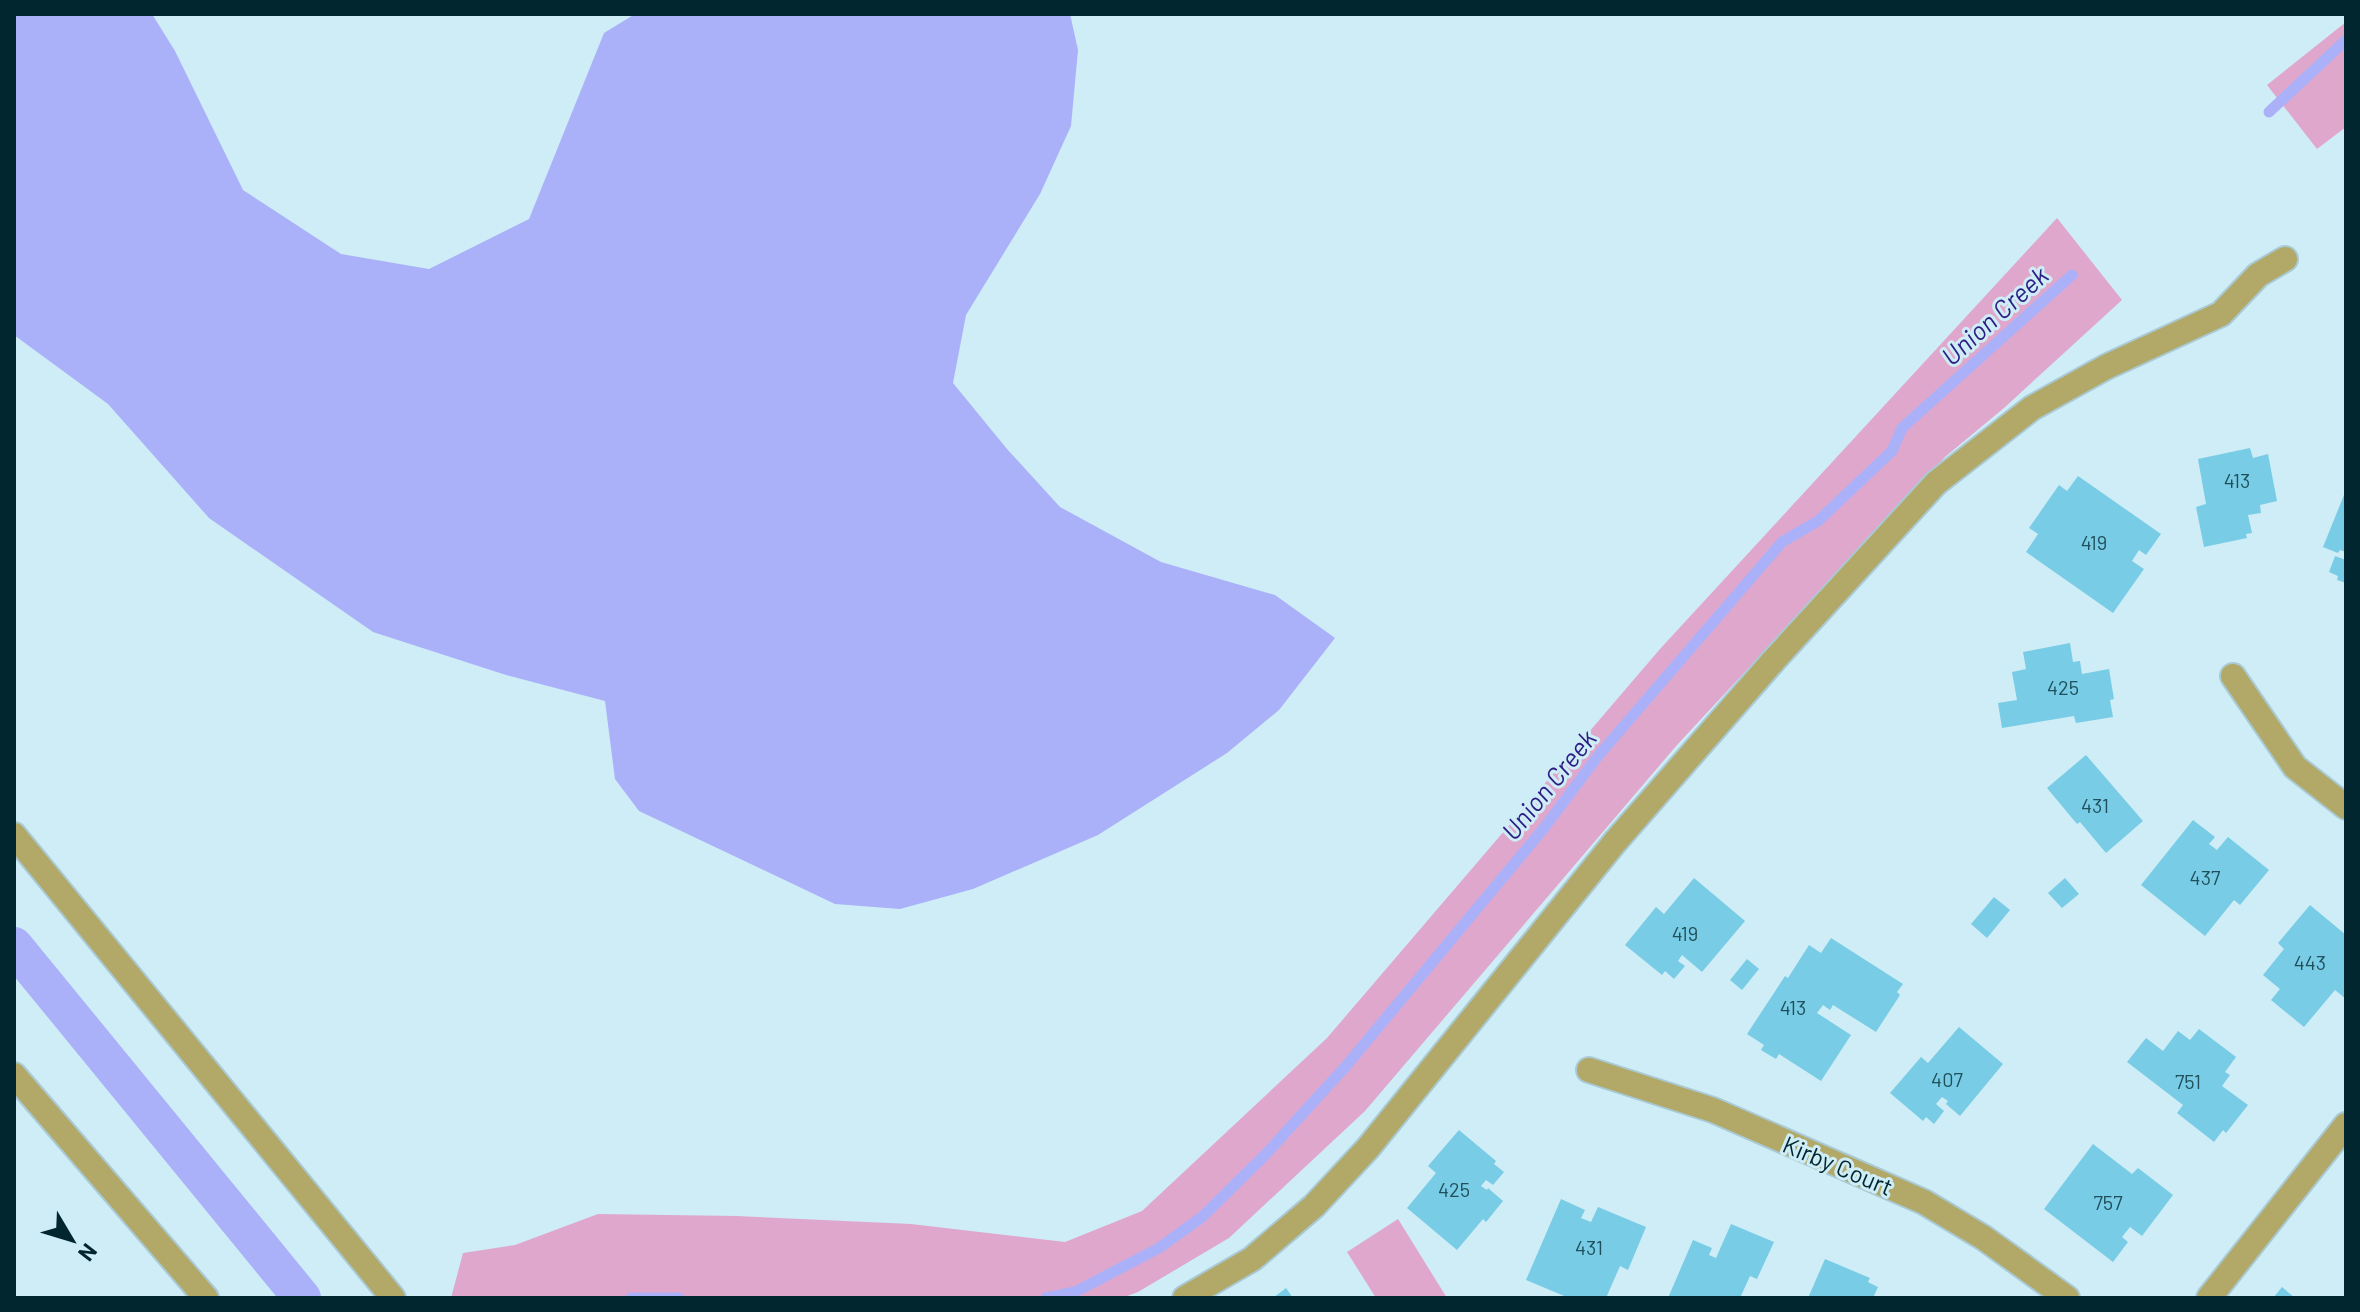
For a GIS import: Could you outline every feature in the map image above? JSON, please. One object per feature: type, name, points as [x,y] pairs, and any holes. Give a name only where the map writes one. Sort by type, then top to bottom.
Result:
[{"type":"street","points":[[1185,1298],[1252,1259],[1314,1206],[1368,1148],[1615,842],[1774,660],[1936,483],[2032,408],[2106,367],[2221,314],[2258,275],[2285,259]]},
{"type":"street","points":[[2233,676],[2295,767],[2346,807]]},
{"type":"street","points":[[14,835],[393,1298]]},
{"type":"street","name":"Kirby Court","points":[[1589,1070],[1713,1110],[1924,1202],[1984,1238],[2067,1298]]},
{"type":"street","points":[[14,1075],[206,1298]]},
{"type":"street","points":[[2209,1298],[2346,1125]]},
{"type":"shaded area","points":[[2346,22],[2346,127],[2317,149],[2267,85]]},
{"type":"shaded area","points":[[2057,218],[2122,300],[2004,408],[1945,457],[1677,745],[1365,1111],[1229,1238],[1138,1292],[1122,1298],[451,1298],[463,1253],[515,1245],[598,1214],[737,1216],[911,1224],[1065,1242],[1142,1211],[1327,1038],[1660,649]]},
{"type":"shaded area","points":[[1398,1219],[1447,1298],[1376,1298],[1347,1252]]},
{"type":"water","points":[[14,14],[152,14],[175,51],[243,190],[341,254],[429,269],[529,219],[604,33],[635,14],[1070,14],[1078,50],[1071,126],[1040,194],[966,315],[953,383],[1060,507],[1161,562],[1275,595],[1335,638],[1279,710],[1227,753],[1098,835],[973,889],[900,909],[835,904],[639,811],[615,779],[605,701],[506,675],[373,632],[209,518],[108,404],[14,335]]},
{"type":"building","points":[[2250,448],[2253,458],[2268,454],[2277,501],[2260,505],[2261,513],[2248,515],[2252,533],[2246,534],[2247,538],[2204,547],[2196,507],[2206,504],[2198,459]]},
{"type":"building","points":[[2078,476],[2161,534],[2146,555],[2139,550],[2132,561],[2144,569],[2113,613],[2026,552],[2038,534],[2029,528],[2059,485],[2067,491]]},
{"type":"building","points":[[2346,490],[2346,552],[2340,550],[2338,553],[2323,547]]},
{"type":"building","points":[[2335,556],[2346,560],[2346,583],[2329,572]]},
{"type":"building","points":[[2070,643],[2073,662],[2080,661],[2082,674],[2109,669],[2114,699],[2110,700],[2113,717],[2076,723],[2074,716],[2002,728],[1998,703],[2017,700],[2012,672],[2026,669],[2023,652]]},
{"type":"building","points":[[2086,755],[2143,821],[2106,853],[2047,788]]},
{"type":"building","points":[[2193,820],[2215,837],[2209,844],[2217,850],[2228,837],[2269,870],[2240,905],[2234,900],[2205,936],[2141,885]]},
{"type":"building","points":[[1694,878],[1745,921],[1702,972],[1682,955],[1678,961],[1685,966],[1674,979],[1665,971],[1662,975],[1625,945],[1656,907],[1664,914]]},
{"type":"building","points":[[2065,878],[2079,894],[2062,908],[2048,893]]},
{"type":"building","points":[[1994,897],[2010,910],[1987,938],[1971,924]]},
{"type":"building","points":[[2310,905],[2346,935],[2346,999],[2335,990],[2304,1027],[2271,1000],[2280,989],[2263,975],[2284,949],[2278,943]]},
{"type":"building","points":[[1831,938],[1903,984],[1897,992],[1900,995],[1876,1032],[1833,1005],[1830,1010],[1823,1005],[1817,1013],[1851,1035],[1821,1081],[1779,1054],[1776,1059],[1761,1050],[1764,1045],[1747,1034],[1809,945],[1821,953]]},
{"type":"building","points":[[1747,959],[1759,969],[1742,990],[1730,980]]},
{"type":"building","points":[[1959,1027],[2003,1064],[1960,1116],[1942,1097],[1936,1104],[1944,1111],[1934,1124],[1926,1117],[1923,1121],[1890,1093],[1921,1057],[1928,1063]]},
{"type":"building","points":[[2199,1029],[2236,1057],[2225,1072],[2230,1075],[2222,1086],[2248,1105],[2226,1133],[2223,1130],[2214,1142],[2177,1113],[2183,1105],[2127,1062],[2146,1038],[2163,1051],[2178,1031],[2190,1040]]},
{"type":"building","points":[[1459,1130],[1496,1161],[1494,1164],[1504,1172],[1493,1185],[1486,1180],[1481,1186],[1503,1201],[1457,1250],[1407,1208],[1436,1173],[1428,1166]]},
{"type":"building","points":[[2093,1144],[2132,1174],[2138,1168],[2173,1195],[2142,1236],[2130,1227],[2122,1237],[2128,1242],[2113,1262],[2044,1209]]},
{"type":"building","points":[[1561,1199],[1585,1210],[1581,1218],[1591,1222],[1598,1207],[1646,1227],[1628,1270],[1620,1266],[1606,1298],[1569,1298],[1526,1280]]},
{"type":"building","points":[[1731,1224],[1774,1242],[1757,1279],[1750,1276],[1740,1298],[1668,1298],[1693,1240],[1712,1248],[1709,1255],[1716,1258]]},
{"type":"building","points":[[1825,1259],[1870,1278],[1868,1282],[1878,1287],[1873,1298],[1808,1298]]},
{"type":"building","points":[[2282,1287],[2295,1298],[2273,1298]]},
{"type":"building","points":[[1286,1288],[1293,1298],[1273,1298]]},
{"type":"waterway","name":"Union Creek","points":[[2269,112],[2346,40]]},
{"type":"waterway","name":"Union Creek","points":[[1046,1298],[1075,1292],[1159,1248],[1202,1217],[1265,1155],[1346,1066],[1544,828],[1598,756],[1782,542],[1818,521],[1892,451],[1902,428],[2072,275]]},
{"type":"waterway","points":[[14,946],[302,1298]]},
{"type":"waterway","name":"Union Creek","points":[[631,1298],[679,1298]]}]
